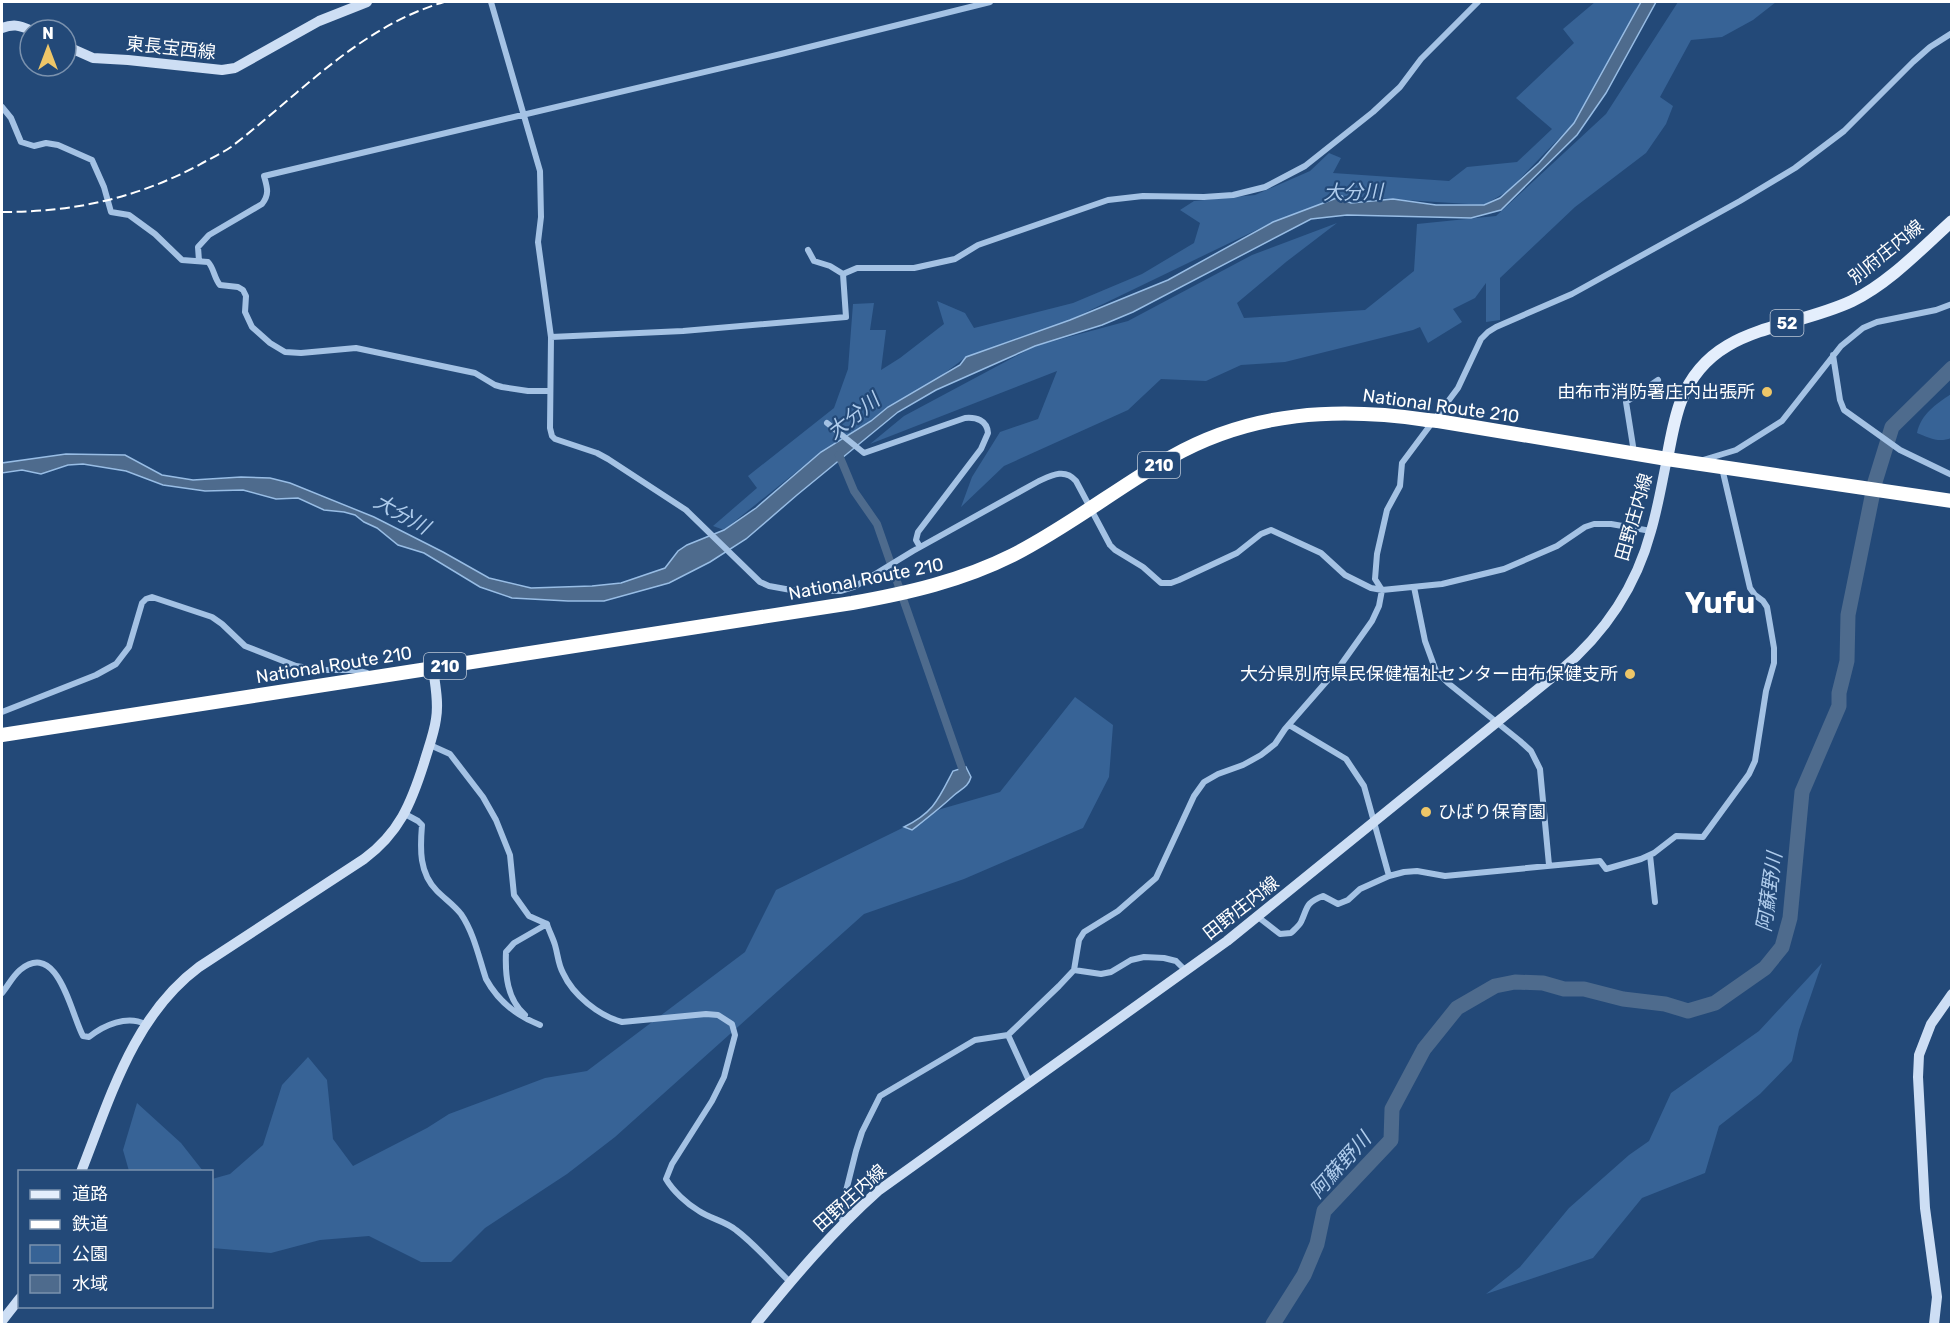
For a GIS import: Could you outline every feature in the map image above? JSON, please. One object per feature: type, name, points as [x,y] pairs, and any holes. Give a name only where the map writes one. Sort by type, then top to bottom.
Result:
[{"type":"highway","name":"National Route 210","points":[[2,735],[914,591],[961,577],[1003,560],[1043,539],[1183,451],[1217,436],[1254,424],[1301,415],[1341,412],[1384,414],[1952,501]]},
{"type":"main road","name":"東長宝西線","points":[[78,51],[93,58],[222,70],[235,68],[320,21],[367,2]]},
{"type":"main road","points":[[2,28],[18,25]]},
{"type":"main road","name":"別府庄内線","points":[[1667,459],[1681,402],[1696,372],[1707,360],[1740,339],[1828,310],[1864,295],[1952,221]]},
{"type":"main road","name":"田野庄内線","points":[[756,1324],[845,1221],[878,1191],[1030,1084],[1258,917],[1573,660],[1608,622],[1633,578],[1651,531],[1667,459]]},
{"type":"main road","points":[[82,1170],[122,1072],[146,1024],[160,1002],[189,975],[364,859],[386,840],[405,814],[430,745],[437,711],[433,668]]},
{"type":"main road","points":[[1934,1324],[1937,1297],[1925,1208],[1918,1077],[1919,1055],[1931,1024],[1952,994]]},
{"type":"main road","points":[[2,1322],[18,1301]]},
{"type":"street","points":[[491,2],[540,171],[541,217],[538,242],[551,338],[550,428],[552,436],[608,459],[683,508],[760,582],[769,586],[797,590],[841,591],[860,585],[920,547],[1055,474],[1063,473],[1073,477],[1110,545],[1143,567],[1161,583],[1179,580],[1237,553],[1261,534],[1271,530],[1321,553],[1346,575],[1371,588],[1382,590],[1442,584],[1504,569],[1557,546],[1585,527],[1594,524],[1611,524],[1651,531]]},
{"type":"street","points":[[199,261],[198,247],[209,235],[262,204],[267,198],[268,191],[264,176],[781,54],[990,2]]},
{"type":"street","points":[[843,274],[857,268],[914,268],[955,260],[978,245],[1108,200],[1143,195],[1204,197],[1233,195],[1265,187],[1305,166],[1373,112],[1400,87],[1422,59],[1478,2]]},
{"type":"street","points":[[845,1221],[841,1218],[843,1203],[856,1151],[862,1132],[880,1096],[975,1040],[1008,1035],[1074,970],[1079,940],[1084,932],[1118,912],[1156,878],[1194,796],[1204,782],[1261,755],[1275,744],[1340,666],[1372,621],[1379,606],[1382,590],[1375,579],[1377,554],[1387,510],[1400,486],[1402,464],[1458,388],[1485,334],[1572,294],[1794,168],[1844,131],[1913,62],[1930,47],[1952,33]]},
{"type":"street","points":[[2,107],[21,142],[34,146],[58,145],[92,160],[104,187],[111,212],[129,215],[182,260],[208,262],[220,285],[238,287],[243,291],[246,296],[245,312],[252,327],[270,343],[285,351],[301,353],[356,348],[475,373],[490,383],[502,387],[528,391],[550,391]]},
{"type":"street","points":[[808,250],[814,261],[830,266],[843,274]]},
{"type":"street","points":[[551,338],[683,331],[846,317],[843,274]]},
{"type":"street","points":[[1695,463],[1736,450],[1782,421],[1833,355],[1857,332],[1871,324],[1931,312],[1952,304]]},
{"type":"street","points":[[1833,355],[1841,405],[1848,414],[1900,450],[1952,475]]},
{"type":"street","points":[[1632,453],[1626,402],[1658,380]]},
{"type":"street","points":[[827,423],[864,453],[965,418],[980,419],[988,428],[988,437],[981,449],[918,532],[916,540],[920,547]]},
{"type":"street","points":[[1258,917],[1280,934],[1291,933],[1300,923],[1306,907],[1315,899],[1323,896],[1338,904],[1348,900],[1360,889],[1404,872],[1417,871],[1445,876],[1600,861],[1605,870],[1650,855],[1676,836],[1703,837],[1749,774],[1755,761],[1766,691],[1774,663],[1774,648],[1767,607],[1750,588],[1738,544],[1722,466]]},
{"type":"street","points":[[1414,587],[1425,641],[1436,671],[1531,751],[1540,769],[1549,866]]},
{"type":"street","points":[[2,712],[96,675],[116,664],[127,652],[133,639],[142,603],[152,597],[213,617],[245,646],[296,666],[321,670],[359,671],[367,673],[368,678]]},
{"type":"street","points":[[1289,725],[1346,759],[1364,786],[1389,876]]},
{"type":"street","points":[[430,745],[450,754],[483,797],[496,820],[510,855],[514,895],[529,916],[547,924],[555,943],[563,975],[587,1003],[610,1019],[622,1022],[706,1014],[718,1015],[732,1024],[735,1035],[724,1077],[712,1101],[672,1164],[666,1179],[690,1205],[700,1212],[724,1221],[738,1231],[790,1282]]},
{"type":"street","points":[[405,814],[422,825],[420,852],[423,869],[433,886],[459,912],[466,923],[490,987],[513,1011],[540,1026],[519,1010],[513,1002],[506,968],[506,952],[514,943],[547,924]]},
{"type":"street","points":[[1650,855],[1655,902]]},
{"type":"street","points":[[1074,970],[1101,974],[1111,972],[1131,960],[1143,957],[1176,961],[1186,971]]},
{"type":"street","points":[[2,993],[26,966],[42,963],[49,967],[61,981],[83,1036],[89,1037],[97,1030],[113,1023],[146,1024]]},
{"type":"street","points":[[1008,1035],[1030,1084]]},
{"type":"green space","points":[[1595,2],[1644,2],[1574,123],[1508,191],[1484,205],[1342,196],[1273,222],[1070,320],[966,357],[937,379],[821,452],[724,530],[713,526],[757,488],[748,476],[834,408],[848,369],[853,304],[874,303],[870,330],[886,330],[881,370],[944,324],[937,301],[965,313],[974,328],[1073,303],[1142,274],[1194,243],[1200,223],[1180,210],[1194,201],[1255,195],[1310,171],[1329,153],[1341,158],[1333,173],[1449,181],[1467,167],[1517,162],[1552,129],[1516,98],[1574,43],[1563,29]]},
{"type":"green space","points":[[1678,2],[1776,2],[1753,20],[1722,37],[1691,40],[1660,97],[1673,106],[1666,124],[1646,153],[1575,207],[1500,278],[1500,320],[1486,322],[1486,283],[1475,298],[1453,309],[1462,322],[1428,343],[1420,327],[1285,362],[1241,365],[1206,381],[1161,379],[1128,410],[1004,466],[961,507],[972,477],[1000,432],[1038,419],[1057,371],[870,444],[904,416],[1035,346],[1128,321],[1252,255],[1337,223],[1237,303],[1244,318],[1365,310],[1414,271],[1417,224],[1496,216],[1606,114]]},
{"type":"green space","points":[[1951,394],[1951,438],[1938,440],[1917,433],[1926,415]]},
{"type":"green space","points":[[1075,697],[1113,725],[1109,777],[1083,828],[964,879],[864,914],[615,1137],[567,1174],[485,1228],[451,1262],[421,1262],[369,1236],[320,1240],[271,1253],[213,1248],[213,1179],[230,1174],[263,1145],[282,1085],[308,1057],[327,1080],[333,1139],[353,1166],[427,1128],[449,1114],[545,1078],[587,1071],[745,952],[776,890],[941,809],[1000,792]]},
{"type":"green space","points":[[1822,963],[1799,1030],[1792,1061],[1760,1094],[1719,1126],[1705,1173],[1642,1198],[1593,1258],[1486,1294],[1520,1267],[1569,1208],[1629,1155],[1649,1141],[1671,1093],[1759,1031]]},
{"type":"green space","points":[[137,1103],[181,1143],[202,1170],[129,1170],[123,1150]]},
{"type":"water","points":[[1641,2],[1656,2],[1606,93],[1577,135],[1501,210],[1471,218],[1347,215],[1311,219],[1133,312],[1102,325],[1035,346],[936,390],[898,412],[746,539],[710,562],[669,583],[604,601],[512,598],[480,587],[424,553],[398,545],[377,528],[355,515],[324,510],[298,498],[276,499],[243,490],[205,491],[163,485],[126,471],[83,464],[68,465],[41,474],[22,470],[2,473],[2,463],[66,454],[125,455],[162,475],[193,480],[270,478],[290,483],[374,517],[489,578],[531,588],[621,583],[665,568],[678,551],[687,545],[724,530],[756,508],[821,452],[871,421],[888,407],[960,365],[966,357],[1070,320],[1168,280],[1273,222],[1342,196],[1351,203],[1393,199],[1436,205],[1484,205],[1500,198],[1539,163],[1574,123]]},
{"type":"water","points":[[966,767],[971,777],[966,786],[912,830],[904,827],[929,810],[953,771]]},
{"type":"waterway","name":"阿蘇野川","points":[[1273,1324],[1304,1275],[1317,1244],[1324,1211],[1391,1140],[1392,1109],[1424,1049],[1457,1008],[1495,986],[1515,982],[1543,983],[1564,989],[1584,989],[1623,999],[1665,1004],[1688,1011],[1715,1003],[1765,968],[1782,947],[1790,918],[1802,792],[1839,706],[1839,693],[1847,661],[1848,615],[1875,482],[1892,427],[1952,368]]},
{"type":"waterway","points":[[839,455],[854,491],[877,524],[962,768]]},
{"type":"railway","points":[[2,212],[79,206],[127,195],[175,177],[231,147],[357,45],[413,13],[444,2]]},
{"type":"place","name":"由布市消防署庄内出張所","points":[[1767,392]]},
{"type":"place","name":"大分県別府県民保健福祉センター由布保健支所","points":[[1630,674]]},
{"type":"place","name":"ひばり保育園","points":[[1426,812]]},
{"type":"district","name":"Yufu","points":[[1720,603]]},
{"type":"water label","name":"大分川","points":[[1353,192]]},
{"type":"water label","name":"大分川","points":[[853,416]]},
{"type":"water label","name":"大分川","points":[[402,514]]}]
